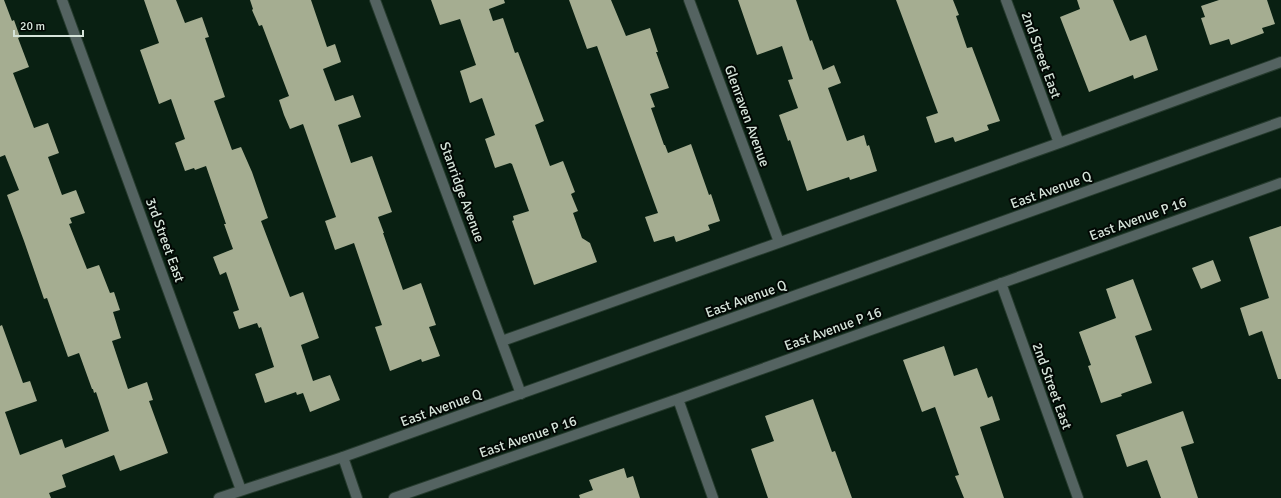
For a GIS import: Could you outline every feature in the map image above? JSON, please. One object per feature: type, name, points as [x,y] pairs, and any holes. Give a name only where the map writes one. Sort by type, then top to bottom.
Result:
[{"type":"street","name":"3rd Street East","points":[[62,0],[241,490]]},
{"type":"street","name":"Stanridge Avenue","points":[[376,0],[521,394]]},
{"type":"street","name":"Glenraven Avenue","points":[[689,0],[779,242]]},
{"type":"street","name":"2nd Street East","points":[[1006,0],[1059,143]]},
{"type":"street","points":[[502,341],[1059,143],[1281,62]]},
{"type":"street","name":"East Avenue Q","points":[[219,498],[343,457],[521,394],[1281,122]]},
{"type":"street","name":"East Avenue P 16","points":[[394,498],[678,400],[1281,183]]},
{"type":"street","name":"2nd Street East","points":[[1001,284],[1078,498]]},
{"type":"street","points":[[678,400],[713,498]]},
{"type":"street","points":[[343,457],[357,498]]},
{"type":"building","points":[[0,0],[4,0],[12,21],[14,20],[20,37],[18,38],[29,67],[13,73],[34,128],[48,123],[59,153],[48,157],[62,195],[76,190],[85,213],[70,218],[72,223],[69,224],[87,269],[99,265],[110,293],[114,292],[120,310],[113,312],[121,338],[112,341],[128,389],[147,382],[153,400],[149,401],[168,453],[120,471],[114,455],[62,475],[66,487],[49,493],[51,498],[0,498],[0,326],[2,325],[23,383],[30,381],[37,401],[5,412],[20,455],[62,439],[65,448],[109,431],[96,392],[94,393],[92,389],[79,353],[68,357],[47,298],[44,299],[7,195],[19,190],[5,155],[0,157]]},
{"type":"building","points":[[144,0],[176,0],[185,23],[202,17],[209,37],[205,38],[225,97],[214,101],[232,150],[241,147],[252,172],[268,218],[261,221],[290,297],[303,292],[319,338],[301,345],[313,381],[330,375],[340,400],[310,412],[303,393],[297,395],[296,392],[265,403],[255,374],[274,367],[261,327],[259,328],[257,323],[239,329],[233,312],[239,310],[226,272],[220,275],[213,257],[233,249],[206,166],[195,170],[194,168],[185,171],[175,143],[185,139],[171,99],[159,104],[140,50],[159,43]]},
{"type":"building","points":[[250,0],[311,0],[327,47],[335,44],[341,62],[323,69],[335,101],[353,95],[361,117],[338,125],[351,163],[372,156],[392,212],[378,217],[383,233],[403,290],[421,283],[436,325],[429,327],[440,356],[422,362],[421,359],[390,371],[375,327],[382,325],[354,243],[335,250],[325,221],[336,217],[303,124],[290,129],[284,115],[279,100],[289,96],[262,25],[259,26],[252,10]]},
{"type":"building","points":[[431,0],[504,0],[505,3],[489,9],[493,21],[503,18],[515,53],[518,52],[544,121],[535,125],[550,166],[563,161],[575,192],[571,194],[578,211],[573,213],[582,238],[590,243],[597,262],[534,285],[512,221],[514,220],[513,216],[529,211],[512,164],[510,163],[495,168],[485,139],[495,135],[482,98],[470,103],[460,71],[476,65],[460,19],[440,25]]},
{"type":"building","points":[[569,0],[611,0],[626,36],[650,28],[658,52],[656,52],[669,88],[650,94],[655,107],[651,108],[668,153],[691,144],[720,221],[708,225],[710,230],[676,242],[674,236],[654,242],[645,217],[658,213],[597,46],[587,49]]},
{"type":"building","points":[[738,0],[796,0],[810,41],[812,40],[823,70],[834,65],[841,83],[828,88],[847,141],[864,135],[867,146],[869,145],[877,171],[850,180],[849,177],[807,191],[790,140],[788,141],[779,115],[798,108],[788,80],[793,79],[782,46],[757,55]]},
{"type":"building","points":[[896,0],[953,0],[959,15],[956,16],[967,48],[972,47],[1000,121],[987,125],[989,130],[955,142],[953,137],[935,143],[926,117],[938,113]]},
{"type":"building","points":[[1077,0],[1113,0],[1130,41],[1146,35],[1158,70],[1134,79],[1133,75],[1089,92],[1060,17],[1080,9]]},
{"type":"building","points":[[1219,0],[1267,0],[1275,24],[1262,28],[1264,33],[1231,45],[1229,39],[1210,45],[1201,18],[1205,17],[1201,6]]},
{"type":"building","points":[[1281,226],[1281,379],[1278,379],[1262,331],[1249,336],[1240,308],[1269,298],[1249,237]]},
{"type":"building","points":[[1213,260],[1221,281],[1201,289],[1192,268]]},
{"type":"building","points":[[1133,279],[1152,330],[1135,336],[1152,383],[1101,403],[1088,366],[1091,365],[1079,332],[1116,318],[1106,289]]},
{"type":"building","points":[[944,346],[954,376],[977,368],[988,398],[992,396],[1000,420],[980,427],[1004,498],[964,498],[955,476],[959,475],[935,407],[922,412],[903,360]]},
{"type":"building","points":[[813,399],[832,452],[835,451],[852,498],[768,498],[751,449],[774,441],[765,416]]},
{"type":"building","points":[[1183,411],[1194,443],[1181,447],[1198,498],[1161,498],[1147,460],[1127,467],[1116,435]]},
{"type":"building","points":[[624,468],[627,478],[633,476],[640,498],[580,498],[579,495],[593,490],[589,480]]}]
